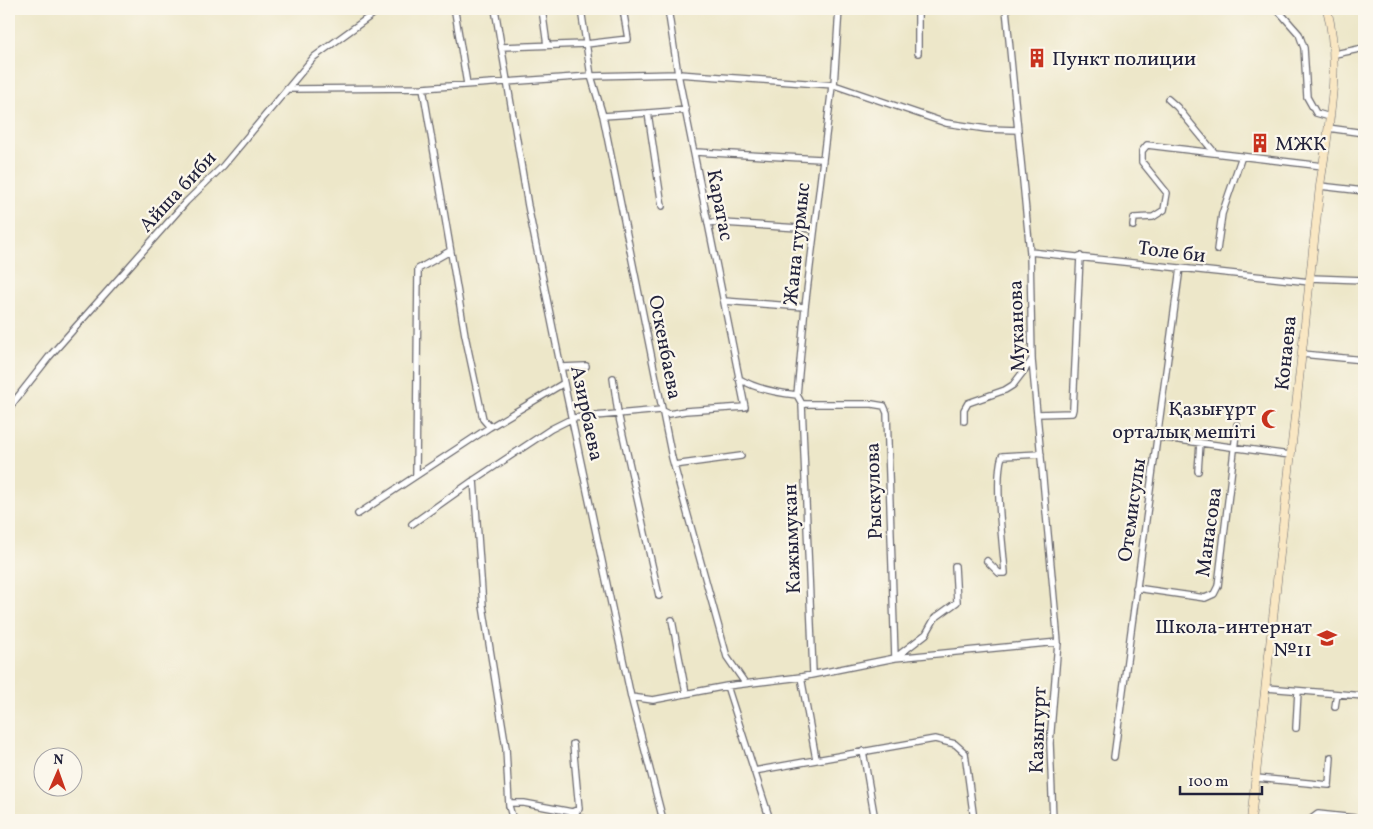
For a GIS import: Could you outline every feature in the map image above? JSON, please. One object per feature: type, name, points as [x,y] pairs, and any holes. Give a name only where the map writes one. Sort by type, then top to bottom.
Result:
[{"type":"main road","name":"Конаева","points":[[1251,820],[1267,688],[1290,455],[1320,186],[1330,117],[1335,54],[1327,9]]},
{"type":"street","name":"Айша биби","points":[[9,408],[50,357],[186,202],[223,166],[314,57],[380,9]]},
{"type":"street","name":"Азирбаева","points":[[495,9],[528,206],[564,383],[631,697],[663,820]]},
{"type":"street","points":[[542,9],[547,45]]},
{"type":"street","name":"Оскенбаева","points":[[581,9],[591,76],[603,116],[674,465],[727,657],[745,683]]},
{"type":"street","points":[[502,47],[586,44],[628,39],[623,9]]},
{"type":"street","name":"Каратас","points":[[662,410],[669,414],[685,411],[744,407],[695,152],[678,74],[668,9]]},
{"type":"street","points":[[832,86],[839,9]]},
{"type":"street","points":[[918,9],[918,52]]},
{"type":"street","name":"Муканова","points":[[1006,9],[1030,252],[1032,360],[1058,642]]},
{"type":"street","points":[[1277,9],[1299,34],[1304,48],[1307,97],[1316,113],[1330,117]]},
{"type":"street","points":[[455,12],[467,84]]},
{"type":"street","points":[[1335,54],[1364,48]]},
{"type":"street","points":[[287,89],[423,88],[591,76],[678,74],[832,86],[946,123],[987,129],[1018,130]]},
{"type":"street","name":"Жана турмыс","points":[[797,395],[805,307],[832,86]]},
{"type":"street","points":[[423,88],[450,251],[483,419],[490,427]]},
{"type":"street","points":[[1168,99],[1177,106],[1214,152]]},
{"type":"street","points":[[603,116],[686,110]]},
{"type":"street","points":[[648,113],[662,206]]},
{"type":"street","points":[[1328,128],[1364,132]]},
{"type":"street","points":[[1133,226],[1134,218],[1153,217],[1164,210],[1167,192],[1142,162],[1142,151],[1148,145],[1323,166]]},
{"type":"street","points":[[695,152],[822,159]]},
{"type":"street","points":[[1217,250],[1222,214],[1242,156]]},
{"type":"street","points":[[1320,186],[1364,191]]},
{"type":"street","points":[[708,222],[814,229]]},
{"type":"street","points":[[416,475],[418,269],[450,251]]},
{"type":"street","name":"Толе би","points":[[1030,252],[1310,280],[1364,280]]},
{"type":"street","points":[[1037,414],[1072,413],[1080,256]]},
{"type":"street","name":"Отемисулы","points":[[1114,757],[1180,268]]},
{"type":"street","points":[[724,301],[805,307]]},
{"type":"street","points":[[1302,354],[1364,360]]},
{"type":"street","points":[[964,421],[964,410],[968,403],[1005,390],[1013,385],[1032,360]]},
{"type":"street","points":[[561,367],[586,366]]},
{"type":"street","points":[[613,378],[618,414],[659,596]]},
{"type":"street","points":[[738,378],[747,384],[779,394],[797,395],[802,404]]},
{"type":"street","points":[[358,514],[490,427],[564,383]]},
{"type":"street","name":"Рыскулова","points":[[802,404],[872,404],[884,406],[887,413],[895,658]]},
{"type":"street","name":"Кажымукан","points":[[802,404],[813,673]]},
{"type":"street","points":[[412,524],[474,480],[551,430],[573,418],[662,410]]},
{"type":"street","name":"Манасова","points":[[1136,588],[1205,598],[1214,594],[1218,586],[1236,448],[1237,425]]},
{"type":"street","points":[[1157,437],[1290,455]]},
{"type":"street","points":[[1198,472],[1200,443]]},
{"type":"street","points":[[987,560],[999,573],[1005,573],[1000,501],[1002,456],[1041,454]]},
{"type":"street","points":[[674,465],[741,456]]},
{"type":"street","points":[[474,480],[483,606],[506,748],[508,803],[513,820]]},
{"type":"street","points":[[895,658],[926,634],[935,618],[957,602],[955,566]]},
{"type":"street","points":[[672,620],[686,693]]},
{"type":"street","points":[[631,697],[653,700],[745,683],[801,676],[895,658],[1058,642]]},
{"type":"street","name":"Казыгурт","points":[[1053,820],[1050,743],[1058,642]]},
{"type":"street","points":[[801,676],[816,759]]},
{"type":"street","points":[[727,686],[770,820]]},
{"type":"street","points":[[1267,688],[1364,696]]},
{"type":"street","points":[[1296,728],[1298,691]]},
{"type":"street","points":[[1335,707],[1337,694]]},
{"type":"street","points":[[754,771],[935,740],[955,744],[965,753],[974,820]]},
{"type":"street","points":[[573,744],[579,809],[575,811]]},
{"type":"street","points":[[863,751],[875,820]]},
{"type":"street","points":[[1256,778],[1329,785],[1331,757]]},
{"type":"street","points":[[508,803],[524,802],[575,811]]},
{"type":"street","points":[[575,811],[578,817],[588,820]]},
{"type":"street","points":[[1310,820],[1318,814],[1364,819]]},
{"type":"street","points":[[1027,820],[1053,820]]},
{"type":"place","name":"Пункт полиции","points":[[1037,58]]},
{"type":"place","name":"МЖК","points":[[1260,143]]},
{"type":"place","name":"Қазығұрт орталық мешіті","points":[[1271,419]]},
{"type":"place","name":"Школа-интернат №11","points":[[1327,638]]}]
